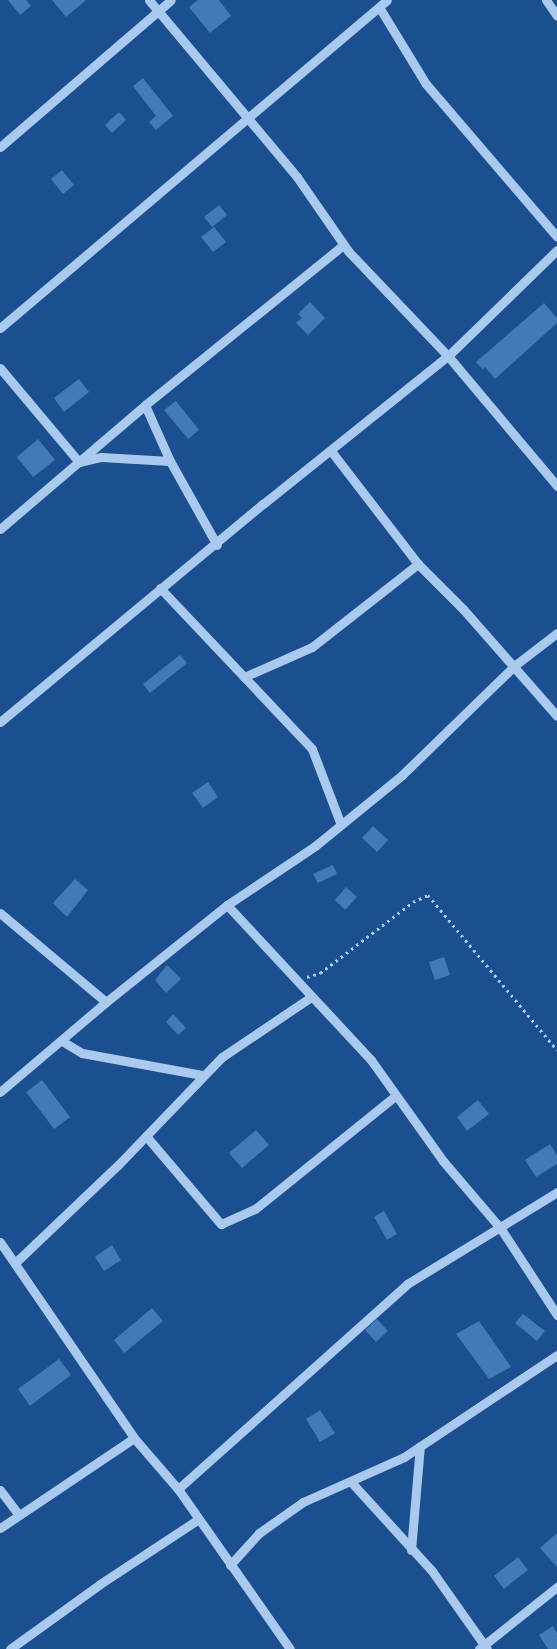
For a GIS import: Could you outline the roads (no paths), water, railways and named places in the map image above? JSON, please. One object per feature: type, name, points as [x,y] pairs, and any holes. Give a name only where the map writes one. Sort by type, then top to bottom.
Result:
[{"type":"street","points":[[149,0],[313,198],[343,245],[448,356],[557,486]]},
{"type":"street","points":[[0,147],[171,0]]},
{"type":"street","points":[[0,328],[249,120],[387,0]]},
{"type":"street","points":[[546,0],[557,16]]},
{"type":"street","points":[[379,7],[426,84],[557,237]]},
{"type":"street","points":[[0,529],[145,405],[343,245]]},
{"type":"street","points":[[0,722],[160,588],[217,545],[263,504],[448,356],[557,250]]},
{"type":"street","points":[[0,368],[78,462]]},
{"type":"street","points":[[145,405],[170,461],[217,545]]},
{"type":"street","points":[[331,451],[418,564],[514,666],[557,716]]},
{"type":"street","points":[[78,462],[102,457],[170,461]]},
{"type":"street","points":[[244,677],[312,647],[418,564]]},
{"type":"street","points":[[160,588],[312,750],[341,825]]},
{"type":"street","points":[[0,1092],[106,1002],[227,905],[315,846],[402,775],[514,666],[557,633]]},
{"type":"street","points":[[227,905],[370,1060],[443,1161],[500,1229],[557,1315]]},
{"type":"street","points":[[0,913],[106,1002]]},
{"type":"street","points":[[16,1262],[146,1136],[202,1075],[222,1057],[312,997]]},
{"type":"street","points":[[62,1041],[82,1053],[202,1075]]},
{"type":"street","points":[[146,1136],[221,1224],[255,1209],[395,1096]]},
{"type":"street","points":[[178,1490],[407,1284],[500,1229],[557,1192]]},
{"type":"street","points":[[0,1242],[16,1262],[134,1438],[178,1490],[284,1647]]},
{"type":"street","points":[[230,1565],[259,1533],[303,1502],[352,1483],[420,1446],[557,1355]]},
{"type":"street","points":[[0,1528],[134,1438]]},
{"type":"street","points":[[411,1550],[420,1446]]},
{"type":"street","points":[[352,1483],[432,1571],[484,1648],[557,1587]]},
{"type":"street","points":[[0,1490],[19,1514]]},
{"type":"street","points":[[10,1649],[100,1584],[197,1520]]}]
